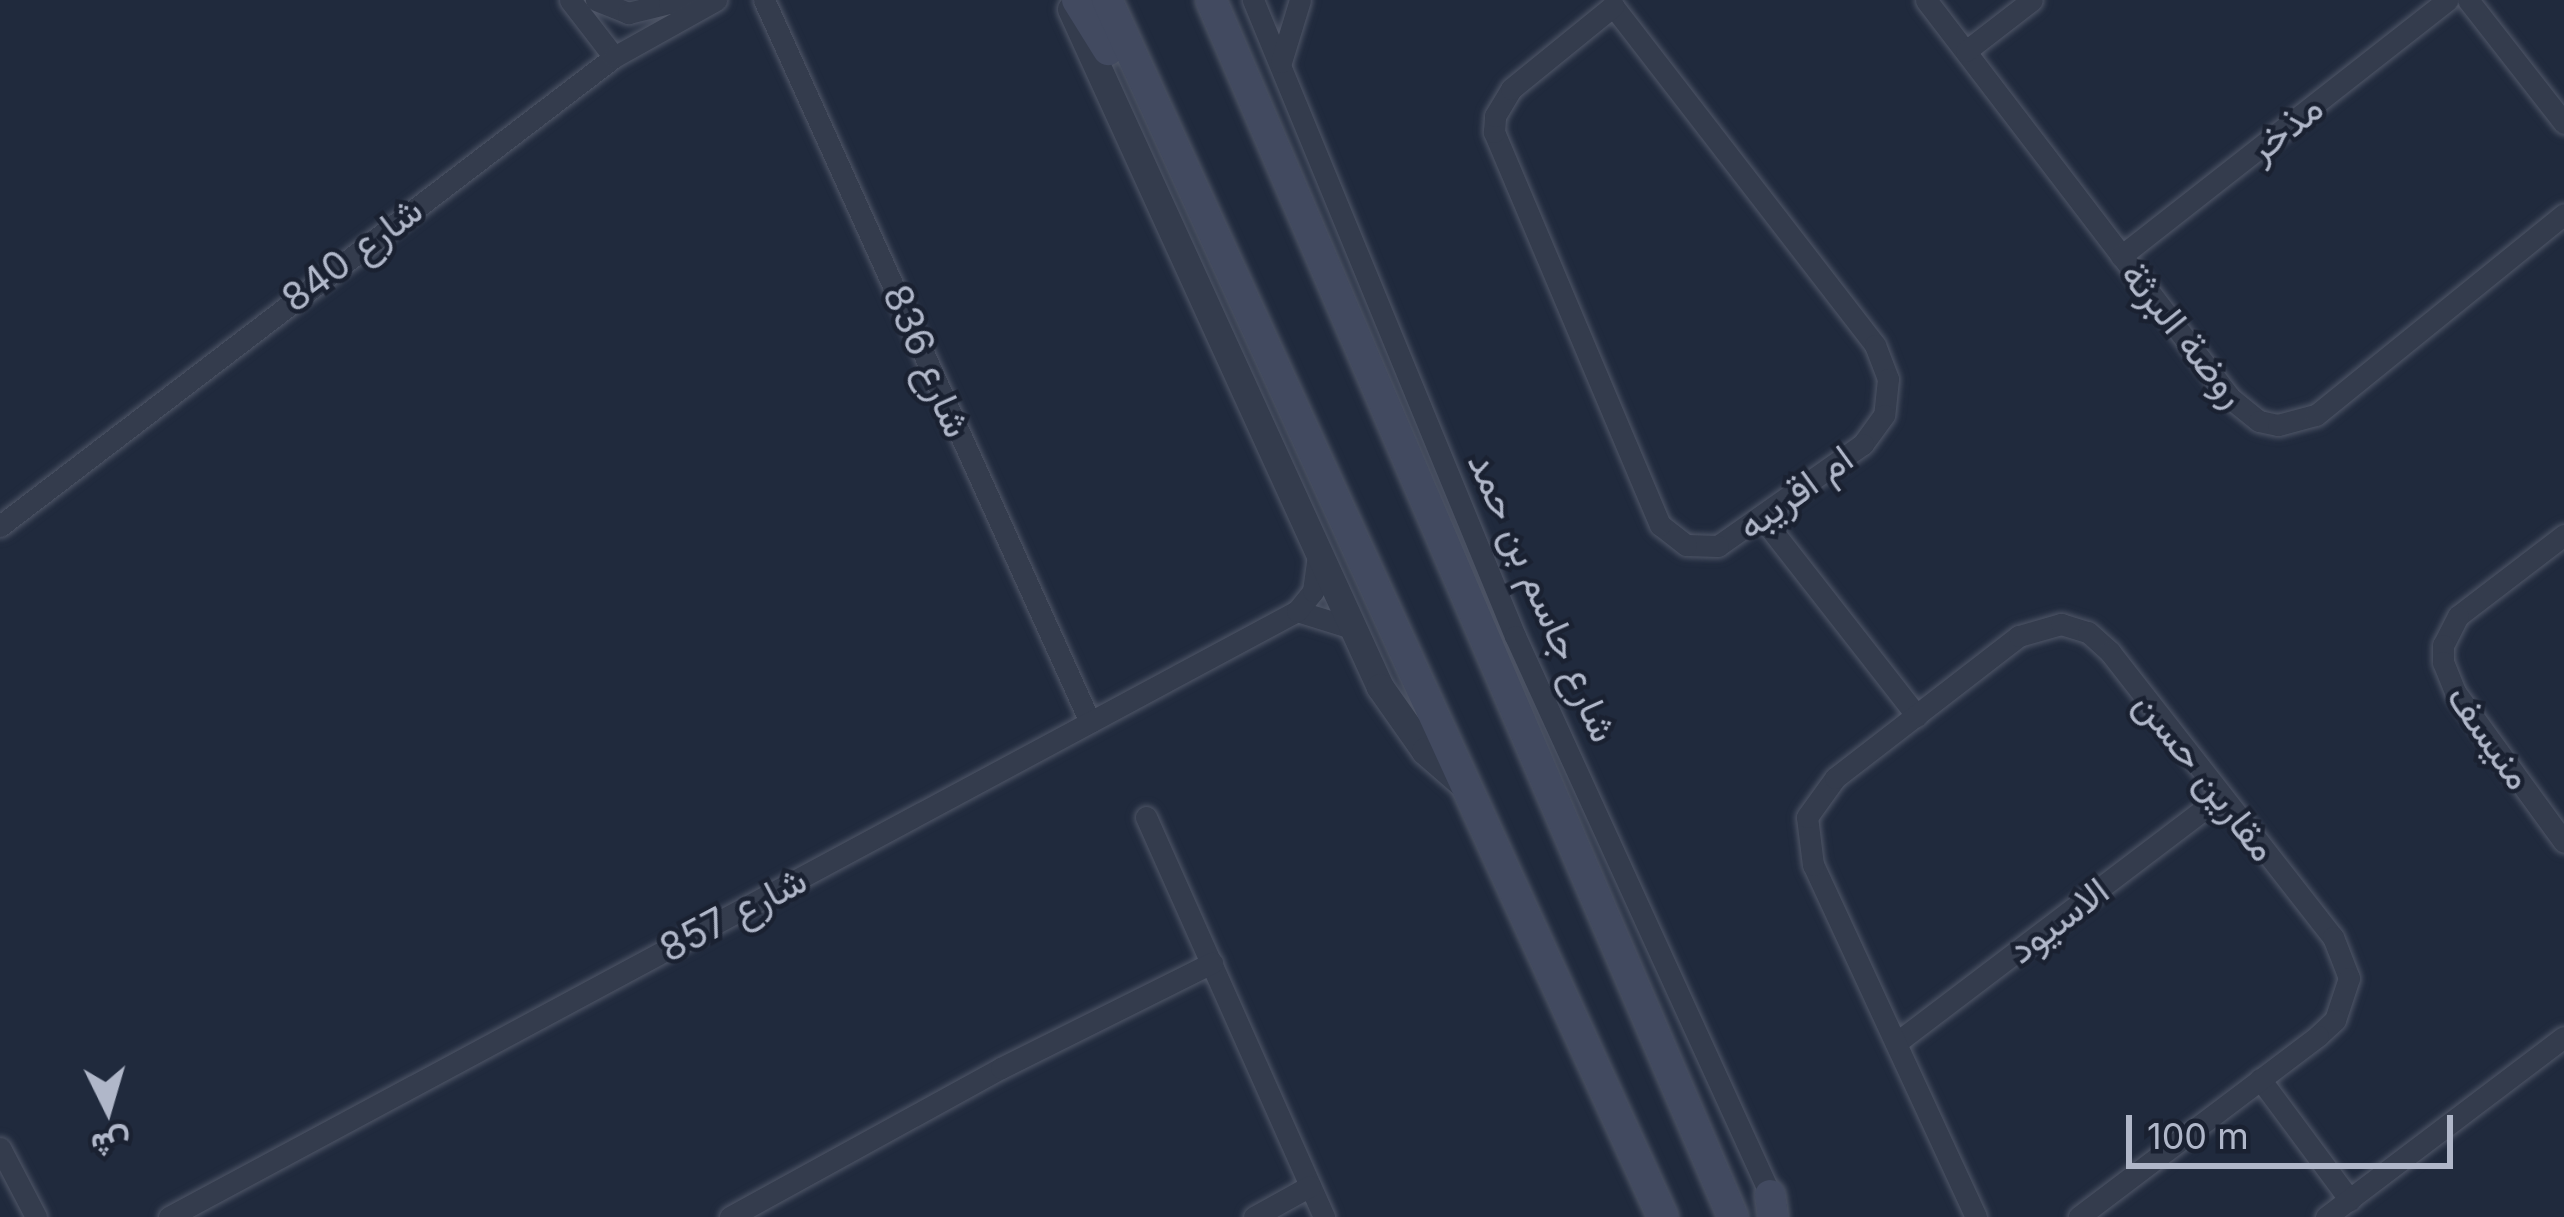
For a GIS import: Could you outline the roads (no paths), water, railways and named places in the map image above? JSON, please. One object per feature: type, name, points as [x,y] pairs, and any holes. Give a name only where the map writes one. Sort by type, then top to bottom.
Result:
[{"type":"main road","points":[[1077,0],[1093,19],[1126,87],[1162,120]]},
{"type":"main road","points":[[1107,0],[1663,1217]]},
{"type":"main road","name":"شارع جاسم بن حمد","points":[[1210,0],[1733,1217]]},
{"type":"street","points":[[570,0],[614,57]]},
{"type":"street","points":[[596,0],[628,13],[669,3],[714,1]]},
{"type":"street","name":"شارع 836","points":[[764,0],[1090,722]]},
{"type":"street","points":[[1067,0],[1352,628],[1408,731],[1464,784]]},
{"type":"street","name":"شارع جاسم بن حمد","points":[[1253,0],[1515,636],[1774,1210]]},
{"type":"street","points":[[1280,62],[1300,0]]},
{"type":"street","name":"روضة البرثة","points":[[1926,0],[2242,412],[2278,425],[2316,416],[2564,214]]},
{"type":"street","points":[[1966,51],[2032,0]]},
{"type":"street","name":"مذخر","points":[[2121,256],[2449,0]]},
{"type":"street","points":[[2468,0],[2564,123]]},
{"type":"street","name":"شارع 840","points":[[0,526],[614,57],[714,1]]},
{"type":"street","name":"ام اقريبه","points":[[1611,3],[1884,361],[1888,397],[1875,430],[1763,519],[1718,546],[1702,548],[1671,537],[1660,525],[1498,147],[1496,116],[1511,89],[1611,3]]},
{"type":"street","points":[[1763,519],[1917,716]]},
{"type":"street","name":"منيسف","points":[[2564,535],[2458,616],[2448,630],[2443,662],[2455,692],[2564,842]]},
{"type":"street","points":[[1318,553],[1313,591],[1298,611],[1352,628]]},
{"type":"street","name":"شارع 857","points":[[169,1217],[1298,611]]},
{"type":"street","name":"مقارين حسن","points":[[1976,1217],[1813,865],[1805,833],[1823,788],[2032,629],[2075,626],[2110,652],[2333,937],[2349,978],[2335,1020],[2079,1217]]},
{"type":"street","name":"الاسيود","points":[[1895,1043],[2221,796]]},
{"type":"street","points":[[1146,817],[1324,1217]]},
{"type":"street","points":[[730,1217],[1001,1067],[1212,963]]},
{"type":"street","points":[[2326,1217],[2564,1037]]},
{"type":"street","points":[[2260,1079],[2350,1199]]},
{"type":"street","points":[[0,1148],[36,1217]]},
{"type":"street","points":[[1254,1217],[1310,1186]]}]
